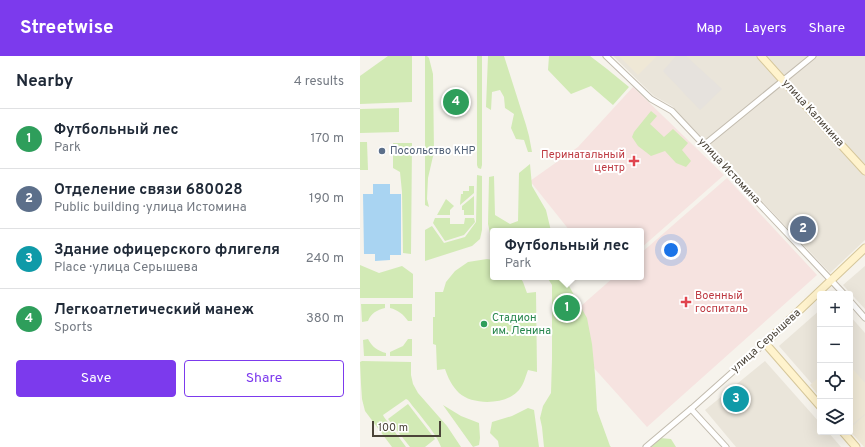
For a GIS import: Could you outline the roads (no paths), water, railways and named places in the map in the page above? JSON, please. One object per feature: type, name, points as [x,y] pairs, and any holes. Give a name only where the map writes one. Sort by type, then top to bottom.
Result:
[{"type":"street","name":"улица Истомина","points":[[606,56],[651,99],[672,110],[841,291]]},
{"type":"street","name":"улица Калинина","points":[[761,56],[865,171]]},
{"type":"street","points":[[704,145],[812,56]]},
{"type":"street","name":"улица Серышева","points":[[646,447],[765,343],[865,248]]},
{"type":"street","points":[[853,304],[865,318]]},
{"type":"street","points":[[765,343],[817,403]]},
{"type":"street","points":[[691,409],[726,447]]},
{"type":"street","points":[[846,435],[856,447]]},
{"type":"water","points":[[373,184],[390,184],[390,194],[401,194],[401,255],[390,255],[390,260],[375,261],[375,254],[364,254],[363,194],[373,194]]},
{"type":"place","name":"Легкоатлетический манеж","points":[[456,102]]},
{"type":"place","name":"Посольство КНР","points":[[382,151]]},
{"type":"place","name":"Перинатальный центр","points":[[634,161]]},
{"type":"place","name":"Отделение связи 680028","points":[[803,229]]},
{"type":"place","name":"Военный госпиталь","points":[[686,302]]},
{"type":"place","name":"Футбольный лес","points":[[567,308]]},
{"type":"place","name":"Стадион им. Ленина","points":[[484,324]]},
{"type":"place","name":"Здание офицерского флигеля","points":[[736,399]]}]
